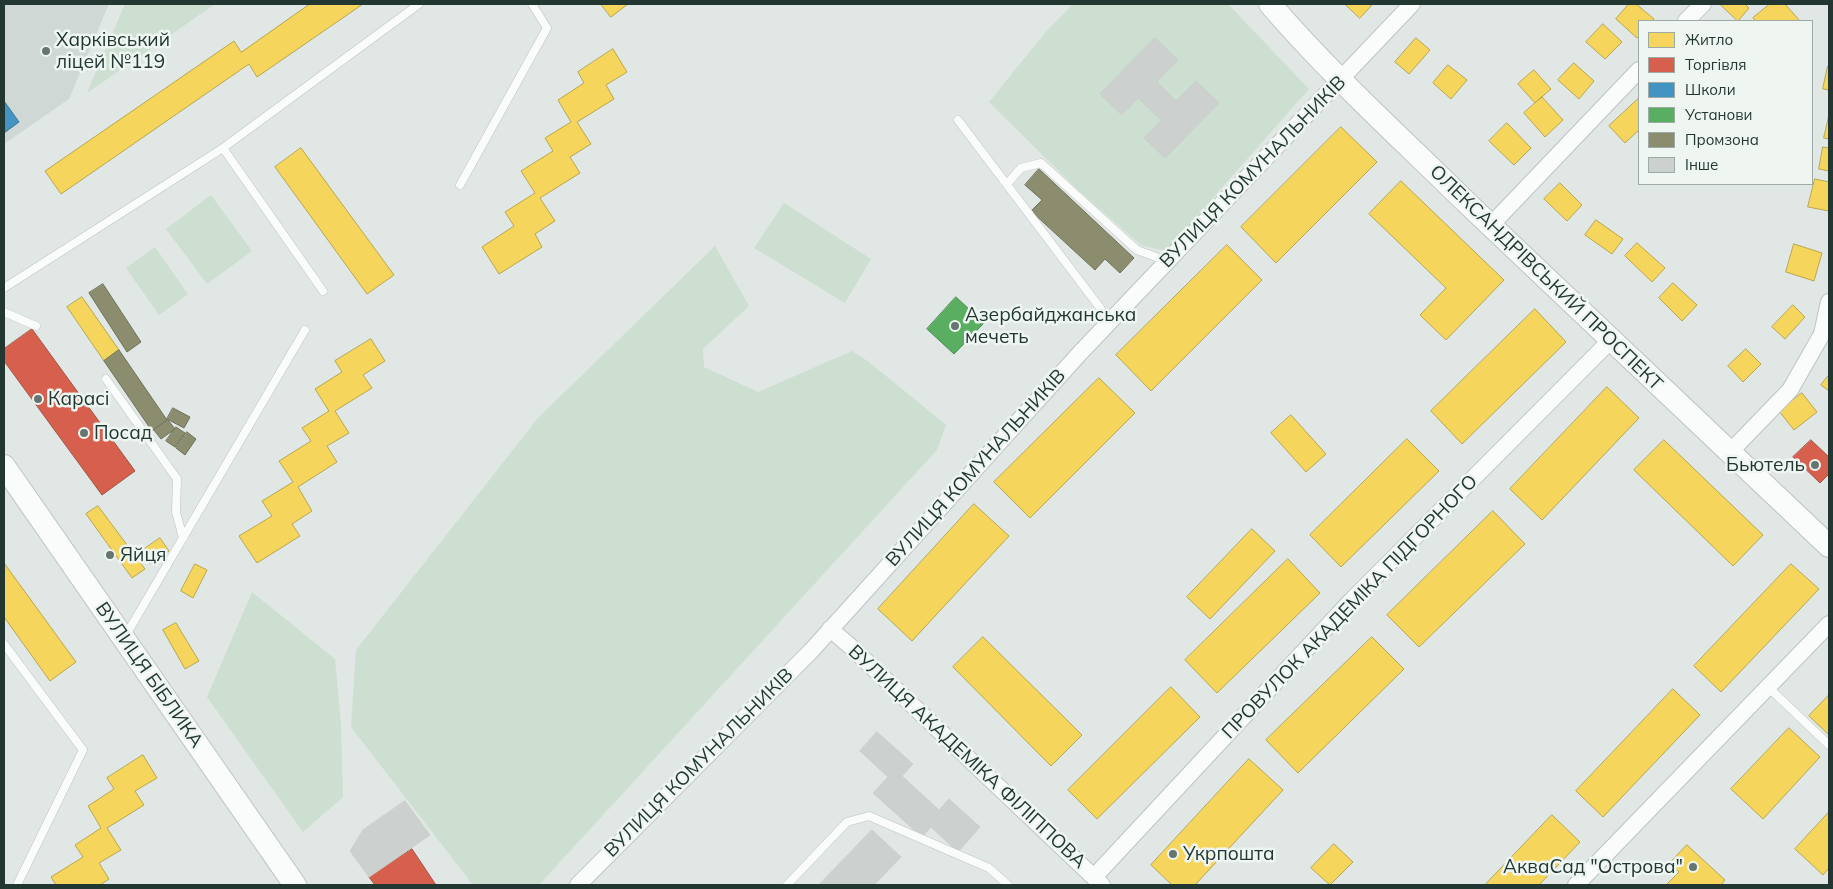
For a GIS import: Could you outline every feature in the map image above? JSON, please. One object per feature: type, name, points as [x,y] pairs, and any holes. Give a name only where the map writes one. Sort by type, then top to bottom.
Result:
[{"type":"main road","name":"ОЛЕКСАНДРІВСЬКИЙ ПРОСПЕКТ","points":[[1270,4],[1341,80],[1610,341],[1829,546]]},
{"type":"main road","name":"ВУЛИЦЯ БІБЛИКА","points":[[4,466],[294,885]]},
{"type":"street","name":"ВУЛИЦЯ КОМУНАЛЬНИКІВ","points":[[578,885],[804,658],[1110,321],[1412,4]]},
{"type":"street","points":[[1687,20],[1703,4]]},
{"type":"street","points":[[1491,225],[1638,71]]},
{"type":"street","points":[[1730,452],[1790,390],[1822,334],[1829,302]]},
{"type":"street","name":"ПРОВУЛОК АКАДЕМІКА ПІДГОРНОГО","points":[[1094,883],[1351,601],[1610,341]]},
{"type":"street","points":[[1576,885],[1829,624]]},
{"type":"street","name":"ВУЛИЦЯ АКАДЕМІКА ФІЛІППОВА","points":[[830,629],[850,646],[1094,883]]},
{"type":"lane","points":[[4,288],[222,148],[419,4]]},
{"type":"lane","points":[[460,185],[547,28],[532,4]]},
{"type":"lane","points":[[958,120],[1110,321]]},
{"type":"lane","points":[[222,148],[323,291]]},
{"type":"lane","points":[[1007,184],[1021,168],[1041,163],[1137,250],[1167,261]]},
{"type":"lane","points":[[4,312],[36,326]]},
{"type":"lane","points":[[124,639],[304,330]]},
{"type":"lane","points":[[106,379],[177,480],[176,512],[183,538]]},
{"type":"lane","points":[[4,644],[83,750],[17,885]]},
{"type":"lane","points":[[1768,687],[1829,745]]},
{"type":"lane","points":[[787,885],[847,822],[868,816],[989,868],[1008,885]]},
{"type":"shaded area","name":"Харківський ліцей №119","points":[[4,4],[109,4],[69,99],[4,144]]},
{"type":"green space","points":[[125,4],[215,4],[87,93]]},
{"type":"green space","points":[[1073,4],[1228,4],[1309,89],[1166,251],[1141,245],[1079,191],[989,102],[1044,34]]},
{"type":"green space","points":[[211,195],[252,251],[207,284],[166,229]]},
{"type":"green space","points":[[784,203],[871,259],[845,303],[754,248]]},
{"type":"green space","points":[[715,246],[749,306],[703,349],[704,367],[758,392],[852,351],[869,362],[946,425],[937,450],[539,885],[473,885],[351,727],[356,650],[538,418]]},
{"type":"green space","points":[[155,247],[188,294],[159,315],[126,268]]},
{"type":"green space","points":[[252,592],[335,659],[341,724],[343,797],[303,832],[207,697]]},
{"type":"building: Житло","points":[[310,4],[363,4],[257,77],[249,64],[61,194],[45,171],[234,41],[241,52]]},
{"type":"building: Житло","points":[[601,4],[628,4],[611,17]]},
{"type":"building: Житло","points":[[1345,4],[1371,4],[1372,5],[1360,18]]},
{"type":"building: Житло","points":[[1629,4],[1636,4],[1654,19],[1638,20],[1637,38],[1616,19]]},
{"type":"building: Житло","points":[[1720,4],[1745,4],[1749,8],[1737,20]]},
{"type":"building: Житло","points":[[1770,4],[1785,4],[1799,20],[1755,20],[1753,18]]},
{"type":"building: Житло","points":[[1603,24],[1622,42],[1605,59],[1586,42]]},
{"type":"building: Житло","points":[[1416,38],[1430,50],[1409,74],[1395,62]]},
{"type":"building: Житло","points":[[613,49],[627,72],[606,85],[614,99],[577,122],[591,144],[570,157],[580,173],[540,198],[555,221],[535,234],[542,247],[499,274],[482,247],[514,226],[505,212],[535,193],[521,171],[553,151],[545,138],[571,122],[558,100],[584,83],[578,72]]},
{"type":"building: Житло","points":[[1574,63],[1594,81],[1579,99],[1558,80]]},
{"type":"building: Житло","points":[[1448,65],[1467,80],[1451,99],[1433,83]]},
{"type":"building: Житло","points":[[1829,66],[1829,90],[1823,89]]},
{"type":"building: Житло","points":[[1534,70],[1551,89],[1535,103],[1518,84]]},
{"type":"building: Житло","points":[[1542,97],[1563,120],[1545,137],[1524,113]]},
{"type":"building: Житло","points":[[1638,99],[1638,131],[1625,143],[1609,126]]},
{"type":"building: Житло","points":[[1829,115],[1829,139],[1824,138]]},
{"type":"building: Житло","points":[[1507,123],[1531,148],[1514,165],[1489,141]]},
{"type":"building: Житло","points":[[1341,127],[1377,162],[1276,263],[1241,227]]},
{"type":"building: Житло","points":[[1823,147],[1829,148],[1829,171],[1819,169]]},
{"type":"building: Житло","points":[[301,148],[394,275],[367,294],[275,167]]},
{"type":"building: Житло","points":[[1815,179],[1829,182],[1829,211],[1808,207]]},
{"type":"building: Житло","points":[[1401,181],[1504,280],[1446,340],[1420,315],[1446,288],[1369,214]]},
{"type":"building: Житло","points":[[1560,183],[1582,205],[1567,221],[1544,199]]},
{"type":"building: Житло","points":[[1596,220],[1623,239],[1612,254],[1585,235]]},
{"type":"building: Житло","points":[[1637,243],[1665,268],[1652,282],[1625,256]]},
{"type":"building: Житло","points":[[1794,244],[1822,253],[1814,281],[1786,272]]},
{"type":"building: Житло","points":[[1227,245],[1262,280],[1151,391],[1116,355]]},
{"type":"building: Житло","points":[[1673,283],[1697,305],[1682,321],[1659,298]]},
{"type":"building: Житло","points":[[82,297],[119,350],[104,361],[67,307]]},
{"type":"building: Житло","points":[[1793,305],[1805,317],[1785,339],[1772,327]]},
{"type":"building: Житло","points":[[1535,309],[1566,342],[1462,444],[1431,411]]},
{"type":"building: Житло","points":[[371,339],[385,361],[363,375],[372,388],[335,411],[349,433],[327,446],[337,462],[298,487],[312,511],[292,524],[300,536],[257,563],[239,536],[272,516],[262,501],[293,482],[279,461],[311,441],[302,428],[329,411],[315,389],[342,372],[335,361]]},
{"type":"building: Житло","points":[[1746,349],[1761,364],[1743,382],[1728,366]]},
{"type":"building: Житло","points":[[1829,375],[1829,391],[1821,385]]},
{"type":"building: Житло","points":[[1099,378],[1135,413],[1030,518],[994,482]]},
{"type":"building: Житло","points":[[1607,387],[1639,418],[1542,520],[1510,489]]},
{"type":"building: Житло","points":[[1802,393],[1817,412],[1794,430],[1779,411]]},
{"type":"building: Житло","points":[[1291,415],[1326,454],[1306,472],[1271,433]]},
{"type":"building: Житло","points":[[1407,439],[1439,471],[1341,567],[1310,535]]},
{"type":"building: Житло","points":[[1664,440],[1763,535],[1733,566],[1634,470]]},
{"type":"building: Житло","points":[[974,504],[1009,536],[912,641],[878,609]]},
{"type":"building: Житло","points":[[98,506],[145,569],[132,578],[86,514]]},
{"type":"building: Житло","points":[[1493,511],[1525,544],[1419,647],[1387,615]]},
{"type":"building: Житло","points":[[1252,529],[1275,551],[1210,619],[1187,597]]},
{"type":"building: Житло","points":[[160,538],[169,551],[150,564],[140,552]]},
{"type":"building: Житло","points":[[1288,559],[1320,593],[1217,693],[1185,660]]},
{"type":"building: Житло","points":[[4,563],[76,662],[50,681],[4,617]]},
{"type":"building: Житло","points":[[195,564],[207,570],[193,598],[181,591]]},
{"type":"building: Житло","points":[[1791,564],[1819,589],[1721,692],[1694,666]]},
{"type":"building: Житло","points":[[176,623],[199,661],[185,669],[163,630]]},
{"type":"building: Житло","points":[[983,637],[1082,735],[1051,766],[953,667]]},
{"type":"building: Житло","points":[[1372,637],[1404,669],[1298,773],[1266,740]]},
{"type":"building: Житло","points":[[1171,687],[1200,717],[1097,819],[1068,790]]},
{"type":"building: Житло","points":[[1673,689],[1700,715],[1603,817],[1576,791]]},
{"type":"building: Житло","points":[[1829,695],[1829,735],[1809,716]]},
{"type":"building: Житло","points":[[1789,728],[1820,757],[1763,819],[1731,789]]},
{"type":"building: Житло","points":[[143,755],[157,778],[135,791],[144,805],[107,828],[121,850],[99,863],[109,879],[100,885],[56,885],[51,877],[83,857],[75,845],[101,828],[88,806],[114,789],[107,778]]},
{"type":"building: Житло","points":[[1249,759],[1283,790],[1195,885],[1172,885],[1151,865]]},
{"type":"building: Житло","points":[[1829,812],[1829,868],[1823,875],[1795,849]]},
{"type":"building: Житло","points":[[1552,815],[1580,842],[1539,885],[1485,885]]},
{"type":"building: Житло","points":[[1334,844],[1353,862],[1330,885],[1311,868]]},
{"type":"building: Житло","name":"АкваСад \"Острова\"","points":[[1687,845],[1725,880],[1721,885],[1666,885],[1679,872],[1670,863]]},
{"type":"building: Торгівля","points":[[32,329],[135,471],[102,495],[4,361],[4,349]]},
{"type":"building: Торгівля","name":"Бьютель","points":[[1811,440],[1829,457],[1829,474],[1820,483],[1793,457]]},
{"type":"building: Торгівля","points":[[412,849],[436,885],[375,885],[369,877]]},
{"type":"building: Школи","points":[[4,101],[19,122],[4,133]]},
{"type":"building: Установи","name":"Азербайджанська мечеть","points":[[956,297],[984,323],[954,354],[927,329]]},
{"type":"building: Промзона","points":[[1039,169],[1134,258],[1120,273],[1105,259],[1095,270],[1031,211],[1042,200],[1025,185]]},
{"type":"building: Промзона","points":[[103,284],[141,342],[127,352],[89,293]]},
{"type":"building: Промзона","points":[[119,350],[167,420],[152,431],[104,361]]},
{"type":"building: Промзона","points":[[173,408],[190,417],[184,428],[167,419]]},
{"type":"building: Промзона","points":[[168,420],[175,429],[161,439],[154,430]]},
{"type":"building: Промзона","points":[[176,427],[185,433],[175,447],[166,441]]},
{"type":"building: Промзона","points":[[187,432],[196,439],[185,455],[176,448]]},
{"type":"building: Інше","points":[[1155,38],[1178,60],[1157,82],[1176,101],[1196,81],[1219,103],[1165,158],[1144,138],[1161,120],[1138,98],[1122,115],[1100,94]]},
{"type":"building: Інше","points":[[877,732],[913,764],[902,776],[939,810],[949,799],[980,827],[958,852],[931,827],[922,837],[873,793],[888,777],[860,751]]},
{"type":"building: Інше","points":[[405,801],[430,835],[369,877],[350,851],[363,830]]},
{"type":"building: Інше","points":[[872,830],[901,857],[874,885],[819,885]]},
{"type":"place","name":"Харківський ліцей №119","points":[[46,51]]},
{"type":"place","name":"Азербайджанська мечеть","points":[[955,326]]},
{"type":"place","name":"Карасі","points":[[38,399]]},
{"type":"place","name":"Посад","points":[[84,433]]},
{"type":"place","name":"Бьютель","points":[[1815,465]]},
{"type":"place","name":"Яйця","points":[[110,555]]},
{"type":"place","name":"Укрпошта","points":[[1173,854]]},
{"type":"place","name":"АкваСад \"Острова\"","points":[[1693,867]]}]
